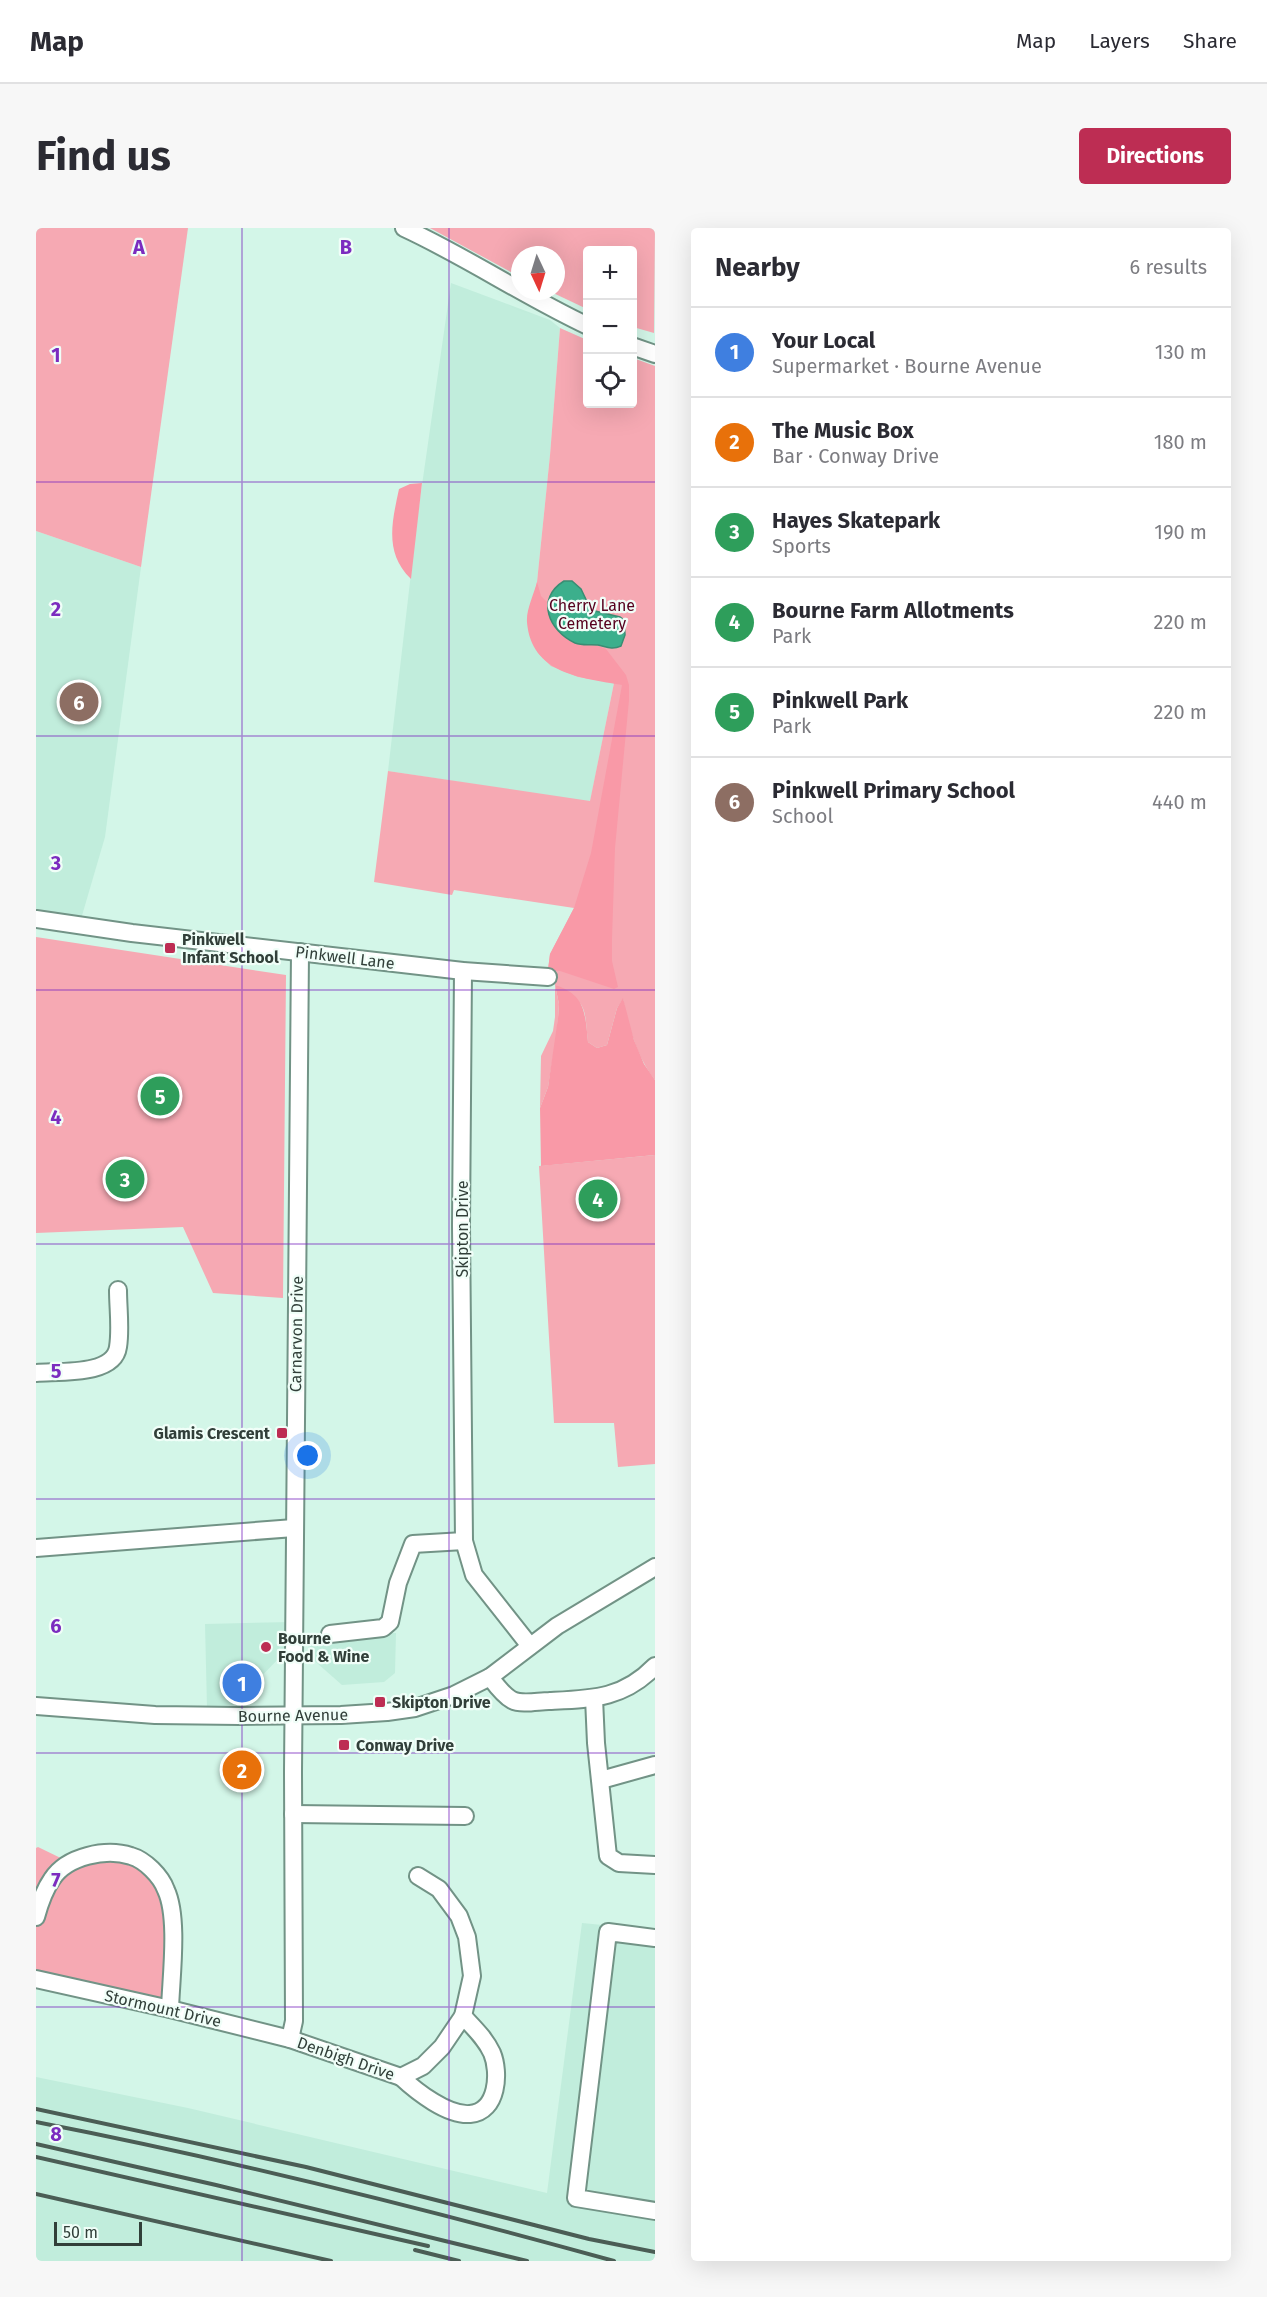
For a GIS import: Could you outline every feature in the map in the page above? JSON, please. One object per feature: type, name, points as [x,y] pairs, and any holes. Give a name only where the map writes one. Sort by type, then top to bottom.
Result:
[{"type":"street","points":[[404,228],[431,240],[549,308],[583,324]]},
{"type":"street","points":[[637,347],[655,354]]},
{"type":"street","name":"Pinkwell Lane","points":[[36,919],[69,925],[463,971],[548,977]]},
{"type":"street","name":"Carnarvon Drive","points":[[294,1716],[300,952]]},
{"type":"street","name":"Skipton Drive","points":[[463,971],[461,1237],[464,1541],[474,1575],[530,1646]]},
{"type":"street","points":[[36,1373],[100,1368],[113,1361],[118,1348],[118,1290]]},
{"type":"street","points":[[36,1548],[294,1528]]},
{"type":"street","points":[[330,1634],[383,1628],[390,1622],[398,1583],[413,1544],[464,1541]]},
{"type":"street","name":"Bourne Avenue","points":[[36,1706],[155,1715],[294,1716],[387,1712],[415,1708],[454,1695],[490,1677],[557,1626],[655,1567]]},
{"type":"street","points":[[490,1677],[506,1696],[515,1701],[594,1698],[619,1692],[647,1680]]},
{"type":"street","points":[[594,1698],[596,1743],[608,1856],[619,1863],[655,1865]]},
{"type":"street","points":[[290,2039],[294,2021],[294,1716]]},
{"type":"street","points":[[601,1780],[655,1765]]},
{"type":"street","points":[[293,1814],[465,1816]]},
{"type":"street","points":[[36,1917],[52,1878],[71,1863],[101,1852],[131,1856],[149,1866],[166,1890],[173,1920],[170,2009]]},
{"type":"street","name":"Denbigh Drive","points":[[402,2077],[423,2066],[463,2016],[472,1976],[467,1937],[459,1916],[439,1889],[418,1876]]},
{"type":"street","points":[[655,1938],[608,1932],[576,2198],[655,2211]]},
{"type":"street","name":"Stormount Drive","points":[[36,1979],[290,2039]]},
{"type":"street","name":"Denbigh Drive","points":[[290,2039],[402,2077],[416,2091],[434,2102],[449,2109],[470,2114],[484,2109],[492,2100],[496,2087],[493,2055],[483,2037],[463,2016]]},
{"type":"shaded area","points":[[451,283],[550,320],[560,328],[537,582],[527,621],[578,677],[614,683],[590,802],[388,771],[418,513]]},
{"type":"shaded area","points":[[422,483],[411,579],[402,569],[393,548],[394,513],[399,489],[410,484]]},
{"type":"shaded area","points":[[36,531],[141,567],[105,837],[81,919],[36,909]]},
{"type":"shaded area","points":[[564,581],[572,581],[581,589],[591,610],[624,620],[625,635],[621,646],[612,648],[578,644],[558,631],[552,623],[548,605],[555,588]]},
{"type":"shaded area","points":[[537,582],[541,596],[547,602],[550,617],[557,629],[579,645],[597,645],[606,649],[626,675],[629,685],[615,848],[612,961],[618,987],[614,989],[560,971],[548,970],[550,954],[574,908],[591,853],[622,685],[575,676],[548,663],[538,653],[531,639],[527,622]]},
{"type":"shaded area","points":[[555,985],[573,994],[582,1006],[588,1042],[597,1048],[607,1045],[617,1008],[623,998],[634,1040],[644,1064],[655,1080],[655,1155],[541,1166],[540,1108],[548,1087],[558,1018],[559,1004]]},
{"type":"shaded area","points":[[292,1622],[290,1647],[233,1705],[207,1708],[205,1624]]},
{"type":"shaded area","points":[[396,1633],[395,1673],[384,1682],[342,1685],[309,1656],[308,1635]]},
{"type":"shaded area","points":[[582,1923],[655,1930],[655,2261],[36,2261],[36,2077],[188,2108],[547,2193]]},
{"type":"green space","points":[[36,228],[188,228],[141,567],[36,531]]},
{"type":"green space","points":[[430,228],[655,228],[654,333],[637,328],[637,246],[583,246],[583,307],[565,299],[565,246],[511,246],[511,272]]},
{"type":"green space","name":"Cherry Lane Cemetery","points":[[560,328],[583,338],[583,408],[637,408],[637,359],[655,366],[655,1080],[643,1062],[635,1042],[623,999],[617,1008],[607,1045],[597,1048],[588,1042],[585,1013],[574,997],[555,985],[555,971],[548,970],[550,954],[574,908],[454,890],[452,895],[374,882],[388,771],[590,801],[614,683],[578,677],[551,666],[538,653],[527,621],[537,582]]},
{"type":"green space","points":[[36,937],[286,975],[283,1298],[213,1293],[183,1227],[36,1233]]},
{"type":"green space","points":[[555,985],[559,1004],[557,1033],[548,1087],[540,1108],[541,1056],[553,1031]]},
{"type":"green space","points":[[655,1155],[655,1464],[618,1467],[614,1423],[554,1423],[539,1166]]},
{"type":"green space","points":[[36,1848],[71,1863],[131,1856],[166,1890],[170,2009],[36,1979],[36,1917],[45,1896],[36,1890]]},
{"type":"railway","points":[[36,2109],[306,2167],[589,2239],[655,2252]]},
{"type":"railway","points":[[36,2122],[182,2152],[326,2186],[614,2261]]},
{"type":"railway","points":[[36,2144],[216,2185],[527,2261]]},
{"type":"railway","points":[[36,2157],[428,2246]]},
{"type":"railway","points":[[36,2194],[331,2261]]},
{"type":"railway","points":[[415,2250],[459,2261]]},
{"type":"place","name":"Pinkwell Primary School","points":[[79,702]]},
{"type":"place","name":"Pinkwell Infant School","points":[[170,948]]},
{"type":"place","name":"Pinkwell Park","points":[[160,1096]]},
{"type":"place","name":"Hayes Skatepark","points":[[125,1179]]},
{"type":"place","name":"Bourne Farm Allotments","points":[[598,1199]]},
{"type":"place","name":"Glamis Crescent","points":[[282,1433]]},
{"type":"place","name":"Bourne Food & Wine","points":[[266,1647]]},
{"type":"place","name":"Your Local","points":[[242,1683]]},
{"type":"place","name":"Skipton Drive","points":[[380,1702]]},
{"type":"place","name":"Conway Drive","points":[[344,1745]]},
{"type":"place","name":"The Music Box","points":[[242,1770]]}]
